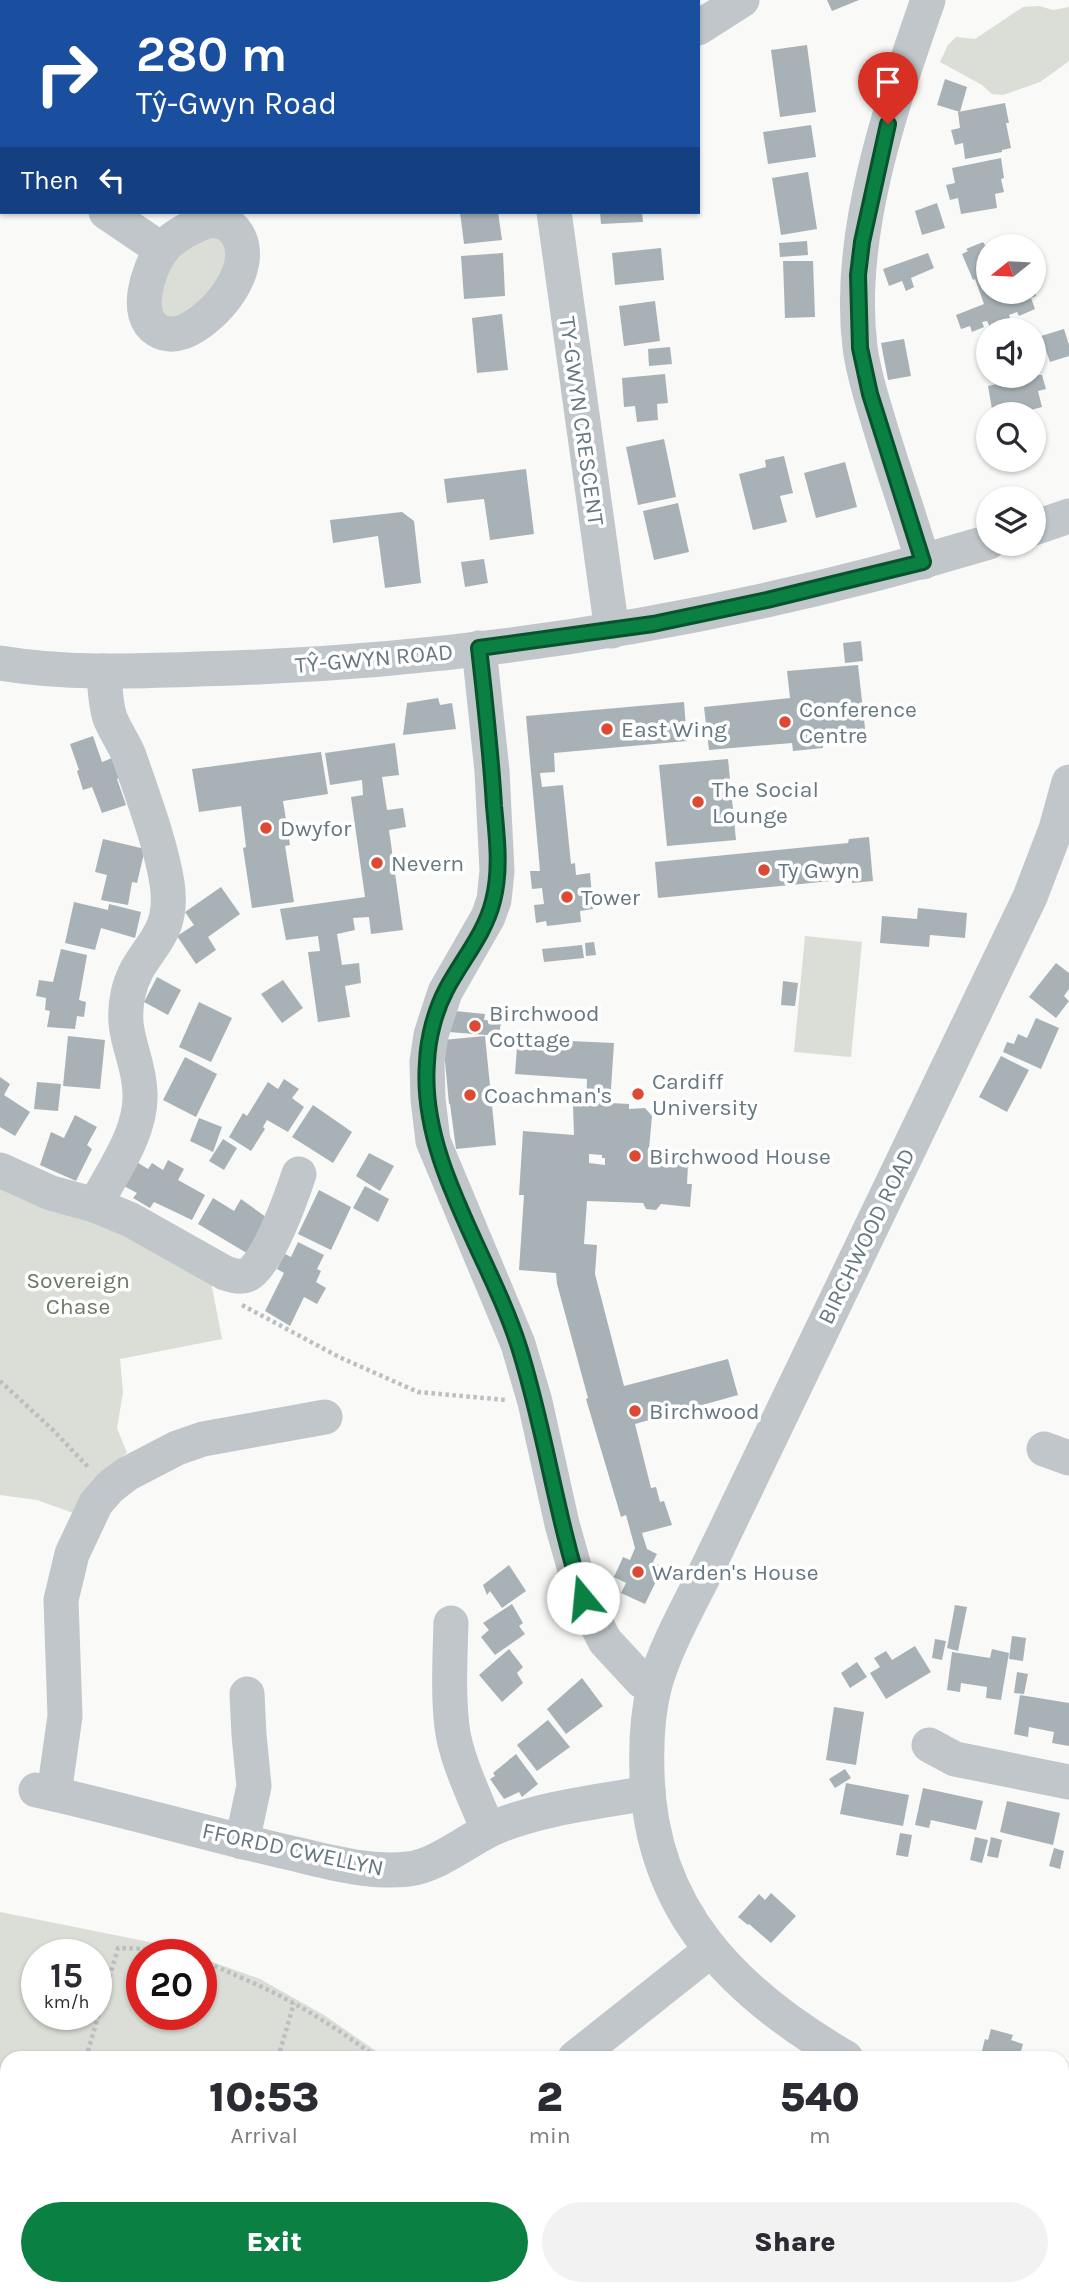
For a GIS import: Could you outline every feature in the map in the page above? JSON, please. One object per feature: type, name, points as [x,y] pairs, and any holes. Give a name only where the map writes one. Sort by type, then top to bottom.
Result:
[{"type":"street","points":[[700,27],[742,0]]},
{"type":"street","points":[[923,562],[870,394],[860,348],[858,275],[867,212],[888,124],[928,0]]},
{"type":"street","points":[[109,214],[162,250]]},
{"type":"street","name":"TY-GWYN CRESCENT","points":[[554,214],[612,631]]},
{"type":"street","points":[[1046,524],[1069,516]]},
{"type":"street","name":"TŶ-GWYN ROAD","points":[[0,663],[49,669],[104,671],[298,665],[479,648],[612,631],[767,600],[923,562],[976,546]]},
{"type":"street","points":[[479,648],[497,838],[494,900],[488,917],[445,992],[437,1012],[426,1062],[433,1140],[510,1323],[535,1402],[562,1524],[583,1598],[605,1641],[642,1681],[654,1687]]},
{"type":"street","points":[[95,1205],[137,1123],[141,1094],[124,1021],[126,1003],[135,973],[162,934],[167,922],[169,900],[159,850],[128,753],[108,712],[104,671]]},
{"type":"street","name":"BIRCHWOOD ROAD","points":[[834,2051],[770,2006],[727,1969],[684,1912],[674,1892],[657,1843],[648,1793],[647,1731],[654,1687],[697,1590],[1055,877],[1069,782]]},
{"type":"street","points":[[0,1170],[51,1193],[95,1205],[131,1220],[225,1273],[246,1276],[258,1265],[270,1244],[288,1208],[299,1174]]},
{"type":"street","name":"FFORDD CWELLYN","points":[[325,1417],[203,1439],[177,1448],[147,1463],[110,1488],[96,1503],[72,1554],[61,1600],[65,1716],[45,1792],[243,1842],[363,1868],[386,1870],[411,1869],[426,1864],[488,1830],[544,1811],[648,1793]]},
{"type":"street","points":[[451,1623],[452,1728],[456,1748],[488,1830]]},
{"type":"street","points":[[243,1842],[254,1786],[247,1695]]},
{"type":"street","points":[[929,1745],[955,1759],[1069,1782]]},
{"type":"street","points":[[584,2051],[711,1950]]},
{"type":"path","points":[[235,1301],[339,1357],[418,1392],[535,1402]]},
{"type":"path","points":[[0,1381],[110,1488]]},
{"type":"path","points":[[88,2051],[118,1948],[126,1948]]},
{"type":"path","points":[[217,1968],[267,1988],[332,2024],[368,2051]]},
{"type":"path","points":[[280,2051],[294,2003]]},
{"type":"green space","points":[[1039,6],[1053,10],[1069,7],[1069,61],[1040,82],[1003,95],[992,94],[982,85],[940,62],[948,45],[956,37],[975,39],[1023,7]]},
{"type":"green space","points":[[215,230],[233,251],[204,307],[162,321],[157,288],[170,259]]},
{"type":"green space","points":[[805,936],[862,942],[851,1057],[794,1052]]},
{"type":"green space","name":"Sovereign Chase","points":[[0,1182],[88,1215],[211,1282],[222,1339],[120,1359],[123,1392],[117,1428],[127,1453],[96,1477],[73,1513],[37,1500],[0,1495]]},
{"type":"green space","points":[[0,1912],[134,1939],[126,1939],[126,2030],[217,2030],[217,1964],[260,1979],[324,2015],[376,2051],[0,2051]]},
{"type":"building","points":[[827,0],[859,0],[832,11]]},
{"type":"building","points":[[807,45],[816,112],[780,117],[771,50]]},
{"type":"building","points":[[945,79],[967,87],[960,112],[937,105]]},
{"type":"building","points":[[1005,103],[1011,148],[965,159],[963,143],[955,145],[951,130],[960,128],[958,112]]},
{"type":"building","points":[[811,125],[816,157],[768,164],[763,132]]},
{"type":"building","points":[[1001,158],[1004,192],[995,194],[997,208],[961,214],[958,198],[950,200],[946,185],[955,183],[952,168]]},
{"type":"building","points":[[808,172],[817,229],[781,235],[772,178]]},
{"type":"building","points":[[937,203],[945,228],[922,235],[915,211]]},
{"type":"building","points":[[460,214],[498,214],[502,240],[464,244]]},
{"type":"building","points":[[600,214],[642,214],[643,222],[601,224]]},
{"type":"building","points":[[807,241],[808,255],[780,257],[779,243]]},
{"type":"building","points":[[976,245],[976,282],[962,254],[968,251],[966,249]]},
{"type":"building","points":[[661,248],[664,280],[615,285],[612,253]]},
{"type":"building","points":[[503,253],[505,296],[464,299],[461,256]]},
{"type":"building","points":[[928,253],[934,268],[911,278],[914,287],[906,291],[902,281],[889,286],[883,269]]},
{"type":"building","points":[[783,261],[813,261],[815,317],[785,318]]},
{"type":"building","points":[[655,301],[660,341],[624,346],[619,306]]},
{"type":"building","points":[[984,304],[1033,304],[1035,309],[1019,316],[1017,312],[1009,315],[1010,318],[976,318],[976,330],[972,332],[970,326],[961,329],[956,315]]},
{"type":"building","points":[[502,314],[508,370],[477,373],[472,318]]},
{"type":"building","points":[[1064,329],[1069,356],[1050,362],[1046,350],[1046,334]]},
{"type":"building","points":[[904,339],[911,376],[888,380],[881,343]]},
{"type":"building","points":[[670,347],[672,364],[649,366],[648,349]]},
{"type":"building","points":[[665,374],[668,403],[657,404],[658,420],[637,422],[635,406],[624,407],[622,378]]},
{"type":"building","points":[[988,388],[1046,389],[1038,391],[1041,402],[991,402]]},
{"type":"building","points":[[664,439],[676,497],[638,505],[626,447]]},
{"type":"building","points":[[784,456],[793,493],[780,496],[787,522],[753,530],[739,474],[766,467],[765,460]]},
{"type":"building","points":[[845,462],[857,507],[816,518],[804,473]]},
{"type":"building","points":[[526,469],[534,534],[490,540],[484,499],[447,503],[444,479]]},
{"type":"building","points":[[678,503],[689,552],[654,560],[643,511]]},
{"type":"building","points":[[402,512],[414,521],[421,583],[385,588],[378,536],[333,543],[330,520]]},
{"type":"building","points":[[484,559],[488,583],[465,587],[461,562]]},
{"type":"building","points":[[861,641],[863,661],[845,663],[843,643]]},
{"type":"building","name":"Conference Centre","points":[[858,665],[866,737],[823,740],[823,748],[793,751],[792,743],[709,750],[704,707],[790,698],[787,671]]},
{"type":"building","points":[[438,698],[440,705],[452,703],[456,729],[403,735],[407,703]]},
{"type":"building","points":[[684,702],[687,741],[554,753],[555,772],[540,773],[542,787],[563,785],[571,864],[575,863],[576,875],[590,873],[593,909],[580,911],[581,922],[547,926],[546,921],[536,923],[534,905],[544,904],[542,888],[532,889],[530,871],[540,871],[526,716]]},
{"type":"building","points":[[93,736],[102,762],[112,758],[126,805],[102,813],[92,787],[83,790],[70,744]]},
{"type":"building","name":"Nevern","points":[[395,743],[399,775],[382,777],[387,810],[403,808],[406,827],[389,830],[403,930],[371,934],[369,917],[353,918],[355,930],[337,934],[342,965],[359,963],[361,983],[345,986],[350,1017],[318,1022],[308,952],[320,951],[318,936],[286,940],[280,909],[365,897],[351,797],[363,795],[362,780],[330,785],[325,753]]},
{"type":"building","name":"Dwyfor","points":[[321,752],[328,794],[283,801],[290,845],[285,846],[294,902],[252,908],[243,848],[246,847],[241,806],[199,812],[192,769]]},
{"type":"building","name":"The Social Lounge","points":[[728,759],[736,840],[667,846],[659,765]]},
{"type":"building","name":"Ty Gwyn","points":[[869,837],[873,881],[852,883],[852,879],[658,898],[655,862],[848,843],[849,839]]},
{"type":"building","points":[[103,839],[145,849],[137,883],[132,882],[128,905],[101,900],[107,875],[95,872]]},
{"type":"building","points":[[221,887],[240,914],[208,937],[216,950],[196,964],[177,936],[194,925],[185,912]]},
{"type":"building","points":[[74,902],[108,910],[109,904],[141,912],[135,938],[101,928],[95,950],[65,943]]},
{"type":"building","points":[[918,908],[967,913],[965,938],[930,935],[929,947],[880,943],[882,916],[917,919]]},
{"type":"building","points":[[594,942],[596,955],[586,956],[585,943]]},
{"type":"building","points":[[582,945],[584,958],[544,962],[542,949]]},
{"type":"building","points":[[61,949],[87,955],[79,1000],[86,1002],[84,1017],[77,1016],[75,1029],[47,1027],[50,1011],[45,1010],[46,998],[36,996],[39,980],[53,982]]},
{"type":"building","points":[[1056,963],[1069,973],[1069,989],[1064,996],[1069,1001],[1056,1018],[1029,997]]},
{"type":"building","points":[[157,977],[181,990],[168,1015],[144,1002]]},
{"type":"building","points":[[283,980],[303,1008],[282,1023],[261,994]]},
{"type":"building","points":[[783,981],[798,983],[795,1006],[781,1005]]},
{"type":"building","points":[[199,1002],[232,1018],[211,1062],[179,1047]]},
{"type":"building","name":"Birchwood Cottage","points":[[455,1011],[485,1014],[484,1020],[501,1021],[499,1036],[449,1032]]},
{"type":"building","points":[[1036,1018],[1059,1028],[1041,1069],[1003,1052],[1007,1042],[1014,1044],[1018,1034],[1027,1038]]},
{"type":"building","points":[[68,1036],[105,1040],[100,1089],[63,1086]]},
{"type":"building","name":"Coachman's","points":[[485,1036],[496,1145],[456,1149],[443,1040]]},
{"type":"building","points":[[526,1039],[614,1043],[610,1103],[629,1104],[629,1109],[645,1108],[652,1116],[649,1149],[661,1149],[668,1153],[668,1162],[688,1165],[687,1184],[692,1184],[690,1207],[661,1204],[656,1210],[646,1209],[643,1203],[587,1201],[584,1244],[597,1245],[595,1274],[624,1386],[728,1359],[738,1395],[635,1424],[651,1488],[656,1487],[660,1502],[664,1501],[672,1525],[642,1533],[647,1549],[657,1554],[653,1562],[663,1567],[645,1604],[621,1593],[626,1583],[614,1577],[623,1557],[630,1560],[635,1548],[626,1515],[621,1517],[586,1399],[588,1398],[556,1273],[519,1270],[524,1195],[519,1195],[523,1131],[574,1135],[573,1105],[586,1106],[587,1079],[515,1074],[517,1047],[525,1047]],"holes":[[[589,1154],[602,1155],[605,1165],[589,1163]]]},
{"type":"building","points":[[1001,1056],[1029,1070],[1007,1112],[979,1097]]},
{"type":"building","points":[[185,1057],[217,1074],[196,1117],[163,1100]]},
{"type":"building","points":[[0,1077],[10,1084],[4,1095],[30,1112],[15,1136],[0,1127]]},
{"type":"building","points":[[284,1079],[299,1089],[292,1098],[304,1107],[288,1132],[267,1120],[263,1127],[265,1129],[251,1151],[229,1137],[243,1113],[247,1116],[268,1082],[278,1089]]},
{"type":"building","points":[[37,1082],[61,1084],[58,1111],[34,1109]]},
{"type":"building","points":[[313,1105],[352,1132],[333,1163],[292,1137]]},
{"type":"building","points":[[75,1115],[97,1127],[87,1145],[92,1149],[76,1181],[40,1165],[51,1132],[64,1138]]},
{"type":"building","points":[[199,1118],[222,1127],[213,1152],[190,1141]]},
{"type":"building","points":[[223,1139],[237,1148],[224,1170],[209,1161]]},
{"type":"building","points":[[369,1153],[394,1166],[380,1191],[356,1176]]},
{"type":"building","points":[[168,1160],[184,1169],[178,1180],[205,1195],[192,1220],[154,1202],[150,1208],[133,1198],[137,1193],[122,1185],[135,1161],[148,1169],[152,1163],[163,1170]]},
{"type":"building","points":[[365,1186],[389,1199],[378,1222],[353,1208]]},
{"type":"building","points":[[319,1190],[351,1207],[331,1250],[298,1234]]},
{"type":"building","points":[[213,1198],[234,1211],[241,1199],[270,1220],[250,1255],[198,1224]]},
{"type":"building","points":[[298,1242],[324,1255],[317,1269],[321,1271],[316,1282],[326,1288],[317,1304],[304,1297],[290,1326],[265,1311],[284,1273],[277,1269],[285,1254],[291,1257]]},
{"type":"building","points":[[509,1565],[526,1591],[502,1608],[490,1591],[487,1595],[483,1585]]},
{"type":"building","points":[[512,1604],[523,1623],[519,1626],[525,1634],[495,1655],[481,1637],[489,1630],[483,1623]]},
{"type":"building","points":[[955,1605],[967,1607],[958,1651],[947,1648]]},
{"type":"building","points":[[1012,1636],[1026,1638],[1023,1661],[1009,1659]]},
{"type":"building","points":[[935,1639],[946,1641],[942,1660],[932,1658]]},
{"type":"building","points":[[915,1646],[931,1672],[886,1699],[870,1673],[880,1667],[874,1658],[886,1651],[892,1660]]},
{"type":"building","points":[[509,1649],[523,1667],[517,1673],[523,1683],[502,1702],[479,1675]]},
{"type":"building","points":[[992,1649],[1009,1653],[1001,1700],[986,1698],[987,1687],[961,1683],[960,1692],[947,1690],[952,1652],[990,1658]]},
{"type":"building","points":[[857,1662],[867,1677],[850,1688],[841,1673]]},
{"type":"building","points":[[1017,1672],[1028,1674],[1024,1694],[1014,1693]]},
{"type":"building","points":[[582,1678],[603,1706],[566,1734],[547,1709]]},
{"type":"building","points":[[1020,1695],[1069,1703],[1069,1746],[1052,1743],[1054,1732],[1029,1727],[1028,1737],[1014,1734]]},
{"type":"building","points":[[834,1707],[864,1712],[856,1765],[826,1760]]},
{"type":"building","points":[[548,1720],[570,1747],[537,1771],[517,1745]]},
{"type":"building","points":[[516,1754],[538,1784],[522,1797],[519,1792],[504,1799],[490,1779],[495,1776],[493,1773]]},
{"type":"building","points":[[845,1769],[851,1778],[835,1788],[829,1779]]},
{"type":"building","points":[[846,1783],[909,1795],[903,1826],[840,1814]]},
{"type":"building","points":[[923,1788],[983,1801],[976,1830],[931,1820],[929,1828],[915,1825]]},
{"type":"building","points":[[1007,1801],[1060,1813],[1053,1845],[1000,1832]]},
{"type":"building","points":[[900,1833],[912,1835],[908,1857],[896,1855]]},
{"type":"building","points":[[975,1837],[988,1840],[982,1863],[970,1860]]},
{"type":"building","points":[[991,1837],[1002,1840],[998,1858],[987,1856]]},
{"type":"building","points":[[1054,1848],[1064,1851],[1060,1869],[1049,1866]]},
{"type":"building","points":[[771,1893],[796,1916],[771,1943],[738,1917],[759,1894],[765,1900]]},
{"type":"building","points":[[991,2029],[1013,2035],[1011,2040],[1023,2044],[1021,2051],[982,2051],[985,2039],[988,2040]]},
{"type":"place","name":"Conference Centre","points":[[785,722]]},
{"type":"place","name":"East Wing","points":[[607,729]]},
{"type":"place","name":"The Social Lounge","points":[[698,802]]},
{"type":"place","name":"Dwyfor","points":[[266,828]]},
{"type":"place","name":"Nevern","points":[[377,863]]},
{"type":"place","name":"Ty Gwyn","points":[[764,870]]},
{"type":"place","name":"Tower","points":[[567,897]]},
{"type":"place","name":"Birchwood Cottage","points":[[475,1026]]},
{"type":"place","name":"Cardiff University","points":[[638,1094]]},
{"type":"place","name":"Coachman's","points":[[470,1095]]},
{"type":"place","name":"Birchwood House","points":[[635,1156]]},
{"type":"place","name":"Birchwood","points":[[635,1411]]},
{"type":"place","name":"Warden's House","points":[[638,1572]]},
{"type":"route","points":[[583,1598],[573,1570],[535,1402],[518,1344],[433,1140],[428,1098],[426,1062],[437,1012],[445,992],[480,933],[494,900],[497,838],[479,648],[653,624],[767,600],[923,562],[870,394],[860,348],[858,275],[862,242],[888,124]]}]
